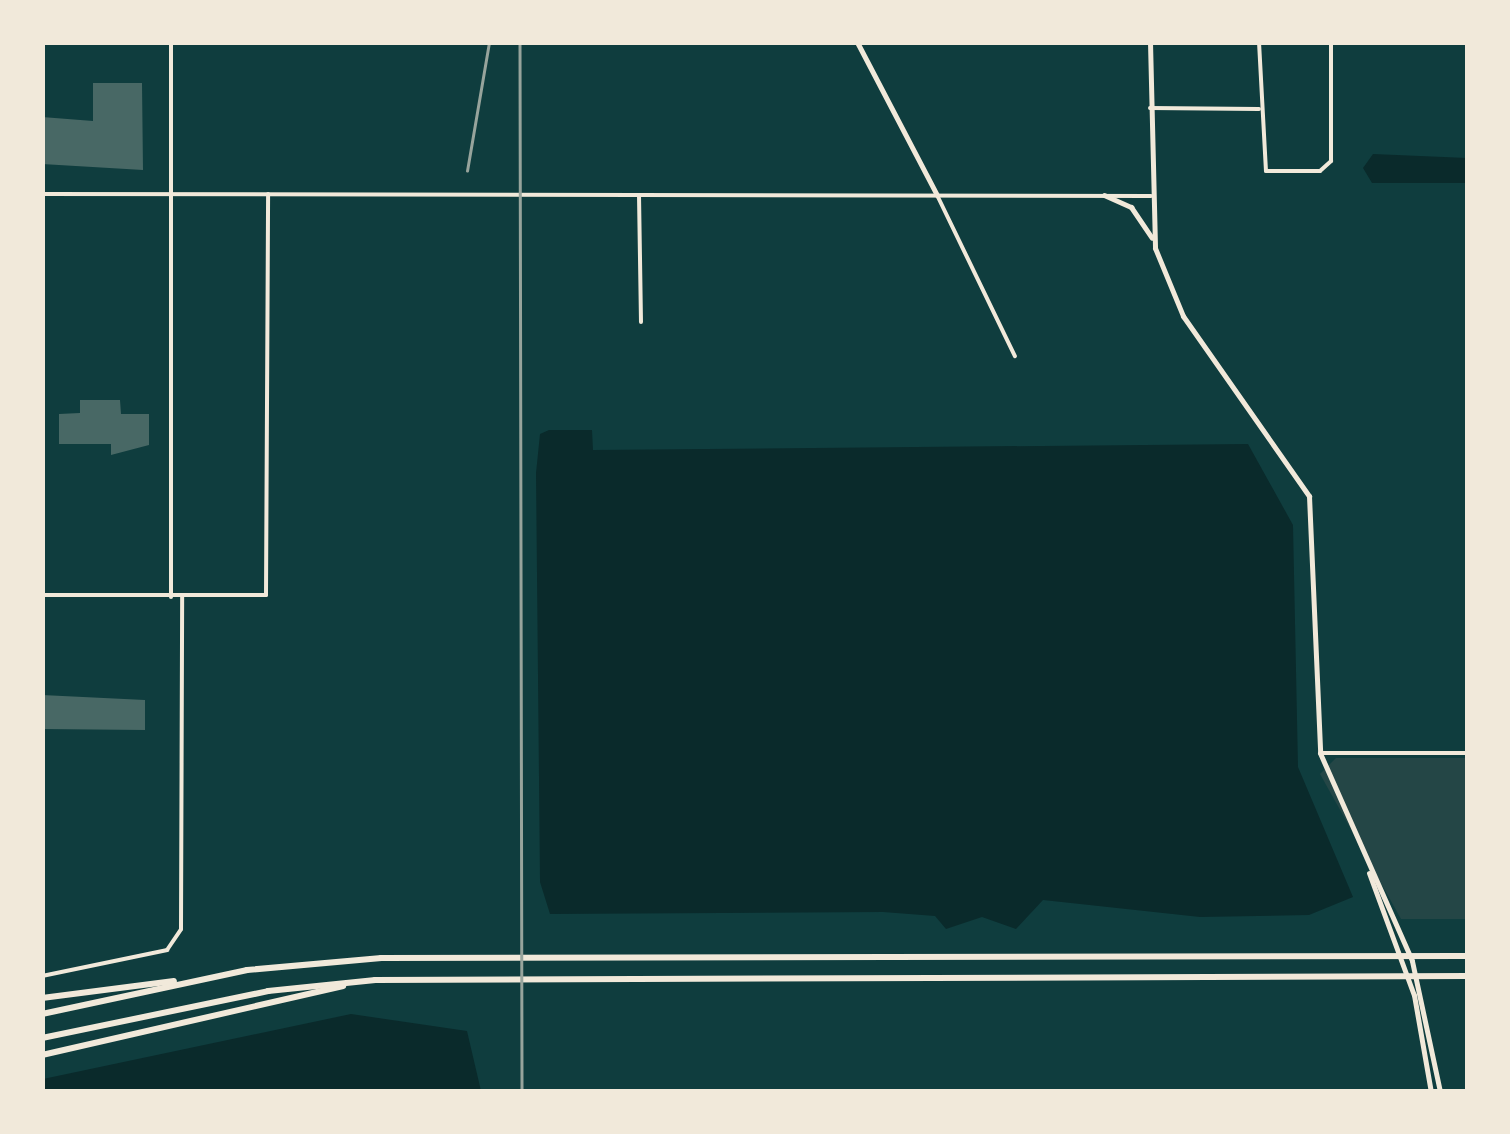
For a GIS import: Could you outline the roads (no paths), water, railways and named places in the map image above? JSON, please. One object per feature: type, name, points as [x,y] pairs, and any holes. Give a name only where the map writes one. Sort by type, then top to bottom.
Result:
[{"type":"highway","points":[[42,998],[400,957],[926,953],[1468,956]]},
{"type":"highway","points":[[42,1038],[252,994],[375,980],[1468,976]]},
{"type":"highway","points":[[42,1056],[375,980]]},
{"type":"highway","points":[[42,1014],[185,982]]},
{"type":"street","points":[[171,42],[171,597]]},
{"type":"street","points":[[857,42],[1015,356]]},
{"type":"street","points":[[1150,42],[1155,248]]},
{"type":"street","points":[[1259,42],[1262,167],[1327,167],[1331,42]]},
{"type":"street","points":[[1150,108],[1259,109]]},
{"type":"street","points":[[42,194],[1151,196]]},
{"type":"street","points":[[42,595],[266,595],[268,194]]},
{"type":"street","points":[[640,195],[641,322]]},
{"type":"street","points":[[1104,196],[1131,207],[1155,248],[1183,316],[1308,496],[1320,753],[1369,870],[1414,994],[1431,1092]]},
{"type":"street","points":[[42,976],[160,952],[178,938],[182,597]]},
{"type":"street","points":[[1320,753],[1468,753]]},
{"type":"street","points":[[1369,870],[1400,929],[1424,1003],[1440,1092]]},
{"type":"railway","points":[[467,171],[489,42]]},
{"type":"railway","points":[[520,42],[522,1092]]}]
